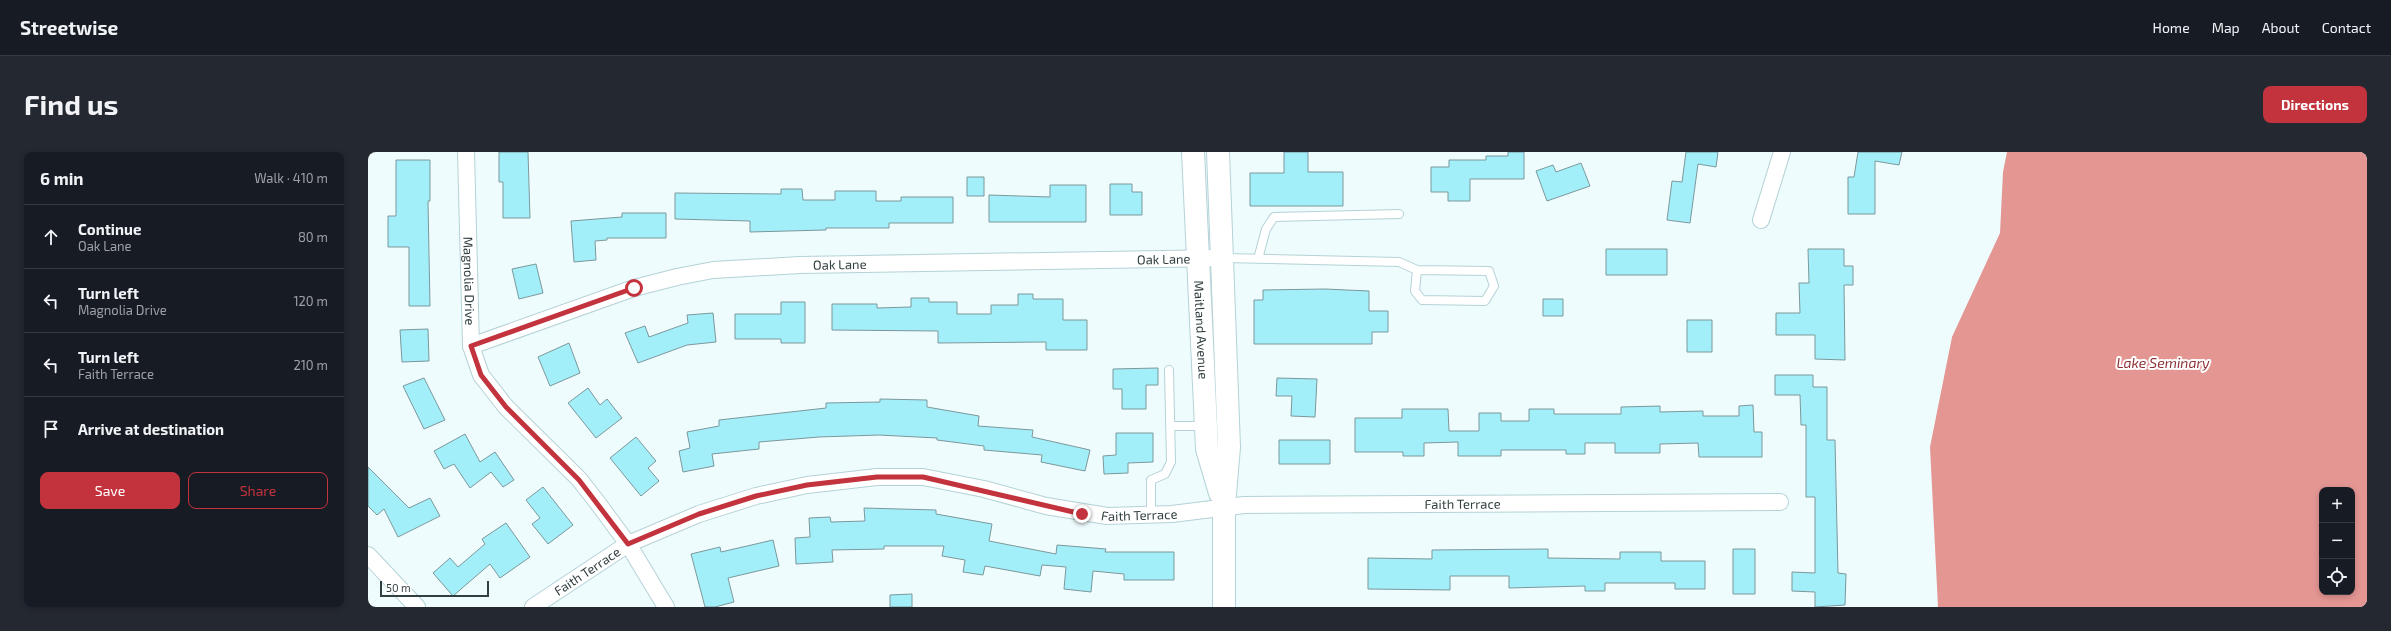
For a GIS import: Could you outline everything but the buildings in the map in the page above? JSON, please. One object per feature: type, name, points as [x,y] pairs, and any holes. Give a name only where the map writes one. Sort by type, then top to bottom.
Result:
[{"type":"main road","name":"Maitland Avenue","points":[[1193,152],[1196,259],[1207,449],[1224,506]]},
{"type":"main road","name":"Maitland Avenue","points":[[1218,152],[1229,447],[1224,506],[1224,607]]},
{"type":"street","name":"Magnolia Drive","points":[[466,152],[471,346],[481,375],[506,407],[579,480],[628,544],[666,607]]},
{"type":"street","points":[[1761,220],[1782,152]]},
{"type":"street","name":"Oak Lane","points":[[471,346],[634,288],[677,277],[714,270],[800,265],[1221,258]]},
{"type":"street","name":"Faith Terrace","points":[[533,607],[628,544],[699,514],[756,496],[807,485],[877,477],[923,477],[1082,514],[1107,516],[1172,514],[1224,506],[1346,503],[1780,502]]},
{"type":"street","points":[[368,555],[417,607]]},
{"type":"lane","points":[[1258,259],[1266,228],[1274,217],[1399,214]]},
{"type":"lane","points":[[1221,258],[1399,262],[1417,270],[1489,271],[1494,286],[1485,301],[1422,300],[1415,291],[1417,270]]},
{"type":"lane","points":[[1151,515],[1151,480],[1165,474],[1171,462],[1169,370]]},
{"type":"lane","points":[[1170,426],[1206,426]]},
{"type":"water","name":"Lake Seminary","points":[[2007,152],[2367,152],[2367,607],[1938,607],[1930,447],[1952,337],[2000,233],[2003,172]]},
{"type":"route","points":[[634,288],[471,346],[481,375],[506,407],[579,480],[628,544],[699,514],[756,496],[807,485],[877,477],[923,477],[984,489],[1082,514]]}]
